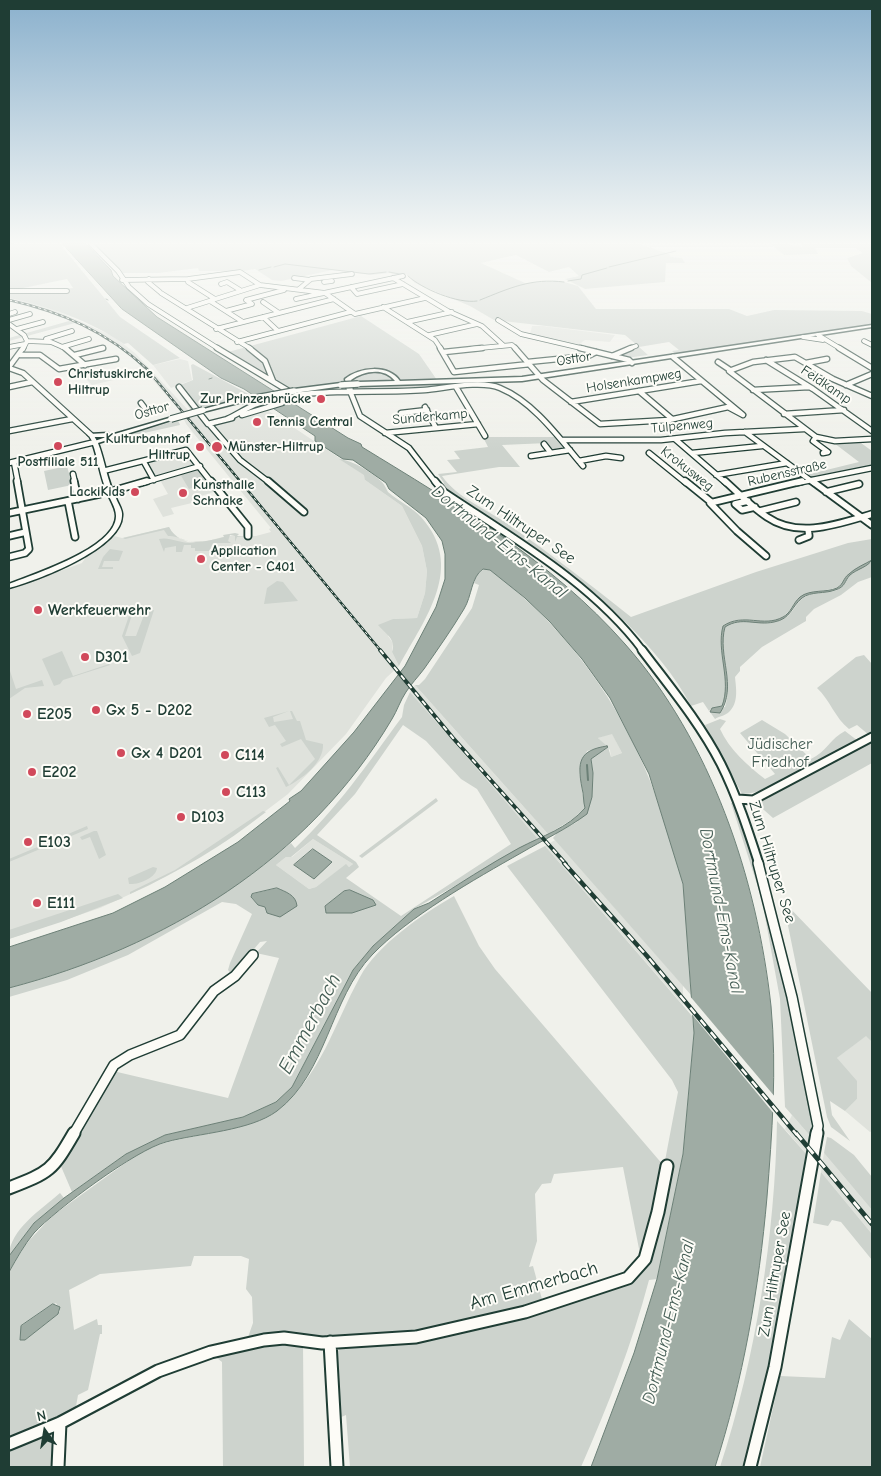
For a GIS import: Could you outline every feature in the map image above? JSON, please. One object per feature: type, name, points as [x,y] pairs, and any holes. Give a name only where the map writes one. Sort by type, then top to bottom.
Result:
[{"type":"main road","name":"Osttor","points":[[95,442],[240,401],[297,395],[341,385],[379,383],[393,378],[457,384],[540,377],[872,326]]},
{"type":"main road","points":[[350,391],[348,382],[354,375],[372,371],[393,378]]},
{"type":"main road","name":"Osttor","points":[[91,435],[115,435]]},
{"type":"main road","points":[[9,586],[74,560],[109,536],[117,526],[120,517],[109,492],[95,442]]},
{"type":"street","points":[[160,313],[257,374],[297,395]]},
{"type":"street","points":[[191,313],[261,356],[273,381]]},
{"type":"street","points":[[229,313],[243,322]]},
{"type":"street","points":[[216,329],[279,313]]},
{"type":"street","points":[[237,342],[278,330],[353,313]]},
{"type":"street","points":[[392,313],[429,335],[444,352]]},
{"type":"street","points":[[407,322],[448,313]]},
{"type":"street","points":[[454,313],[482,326],[503,345]]},
{"type":"street","points":[[9,556],[28,551],[18,483],[11,463],[95,442],[91,435],[20,371],[9,368],[20,355],[26,342],[24,334],[9,322],[30,314]]},
{"type":"street","points":[[263,317],[278,330]]},
{"type":"street","points":[[498,320],[516,332],[629,360],[632,363]]},
{"type":"street","points":[[17,329],[43,322]]},
{"type":"street","points":[[429,335],[477,324]]},
{"type":"street","points":[[9,347],[26,342],[46,340],[72,331]]},
{"type":"street","points":[[818,335],[872,368]]},
{"type":"street","points":[[803,337],[826,341]]},
{"type":"street","points":[[62,347],[89,339]]},
{"type":"street","points":[[46,340],[62,347],[85,364]]},
{"type":"street","points":[[864,341],[872,345]]},
{"type":"street","points":[[444,352],[512,345],[540,377],[597,422],[672,419],[730,407],[702,380],[673,357]]},
{"type":"street","points":[[611,356],[636,346]]},
{"type":"street","points":[[75,355],[103,348]]},
{"type":"street","points":[[444,352],[441,354],[454,372],[588,356],[596,352]]},
{"type":"street","points":[[20,355],[40,355],[59,369],[116,359]]},
{"type":"street","points":[[730,370],[766,360],[795,357],[846,385],[872,396]]},
{"type":"street","points":[[806,363],[827,359]]},
{"type":"street","name":"Feldkamp","points":[[766,360],[844,410],[872,431]]},
{"type":"street","points":[[718,362],[730,370],[732,375],[816,437],[835,441],[872,439]]},
{"type":"street","points":[[846,385],[872,374]]},
{"type":"street","name":"Holsenkampweg","points":[[571,402],[701,381]]},
{"type":"street","points":[[9,387],[32,382]]},
{"type":"street","points":[[457,384],[485,436]]},
{"type":"street","name":"Osttor","points":[[178,388],[206,421],[228,419],[268,408],[297,395],[457,384],[490,384],[500,387],[540,416],[562,440]]},
{"type":"street","points":[[753,390],[809,387]]},
{"type":"street","name":"Zum Hiltruper See","points":[[350,391],[358,415],[409,448],[448,495],[554,565],[617,620],[649,656],[691,714],[720,764],[737,799],[764,882],[795,1012],[818,1126],[776,1367],[750,1467]]},
{"type":"street","points":[[639,391],[672,419]]},
{"type":"street","name":"Osttor","points":[[228,419],[261,404],[291,399]]},
{"type":"street","points":[[401,413],[426,408],[436,428]]},
{"type":"street","points":[[784,414],[844,410]]},
{"type":"street","points":[[9,426],[11,431],[72,419]]},
{"type":"street","points":[[206,421],[240,460],[284,493],[304,512]]},
{"type":"street","name":"Sunderkamp","points":[[384,433],[478,424]]},
{"type":"street","name":"Tulpenweg","points":[[562,440],[674,438],[804,429]]},
{"type":"street","points":[[745,432],[872,525]]},
{"type":"street","points":[[816,437],[813,441],[828,452],[823,453]]},
{"type":"street","points":[[674,438],[748,501],[780,524],[808,529],[872,514]]},
{"type":"street","points":[[562,440],[581,464],[606,456],[621,458]]},
{"type":"street","points":[[544,444],[551,453]]},
{"type":"street","points":[[692,453],[762,446]]},
{"type":"street","points":[[102,470],[143,462],[186,450],[248,527],[248,536]]},
{"type":"street","points":[[531,456],[570,450]]},
{"type":"street","name":"Krokusweg","points":[[649,454],[710,503],[766,556]]},
{"type":"street","points":[[143,462],[154,480]]},
{"type":"street","points":[[716,475],[786,463]]},
{"type":"street","points":[[109,492],[200,466]]},
{"type":"street","name":"Rubensstraße","points":[[710,503],[809,479],[872,468]]},
{"type":"street","points":[[73,474],[78,499]]},
{"type":"street","points":[[9,485],[18,483]]},
{"type":"street","points":[[826,492],[859,484]]},
{"type":"street","points":[[9,514],[100,494]]},
{"type":"street","points":[[68,501],[74,537]]},
{"type":"street","points":[[748,501],[734,504],[742,510],[796,502]]},
{"type":"street","points":[[800,540],[809,536],[808,529]]},
{"type":"street","points":[[9,536],[26,532]]},
{"type":"street","points":[[737,799],[753,800],[872,738]]},
{"type":"street","points":[[9,1188],[33,1180],[52,1168],[62,1155],[114,1065],[130,1055],[180,1035],[214,991],[235,976],[253,954]]},
{"type":"street","name":"Am Emmerbach","points":[[9,1444],[60,1423],[158,1371],[212,1352],[264,1340],[284,1338],[330,1342],[416,1337],[525,1312],[628,1278],[645,1258],[658,1212],[667,1166]]},
{"type":"street","points":[[330,1342],[337,1467]]},
{"type":"street","points":[[58,1467],[60,1423]]},
{"type":"shaded area","points":[[53,313],[61,313],[113,336],[135,353],[189,411],[197,414],[207,426],[267,410],[365,475],[365,480],[402,506],[422,546],[427,571],[425,593],[417,618],[393,619],[388,636],[393,643],[392,652],[399,666],[386,678],[346,734],[288,794],[226,841],[150,885],[100,908],[9,939],[9,590],[82,563],[86,557],[114,536],[122,538],[169,527],[174,536],[188,542],[207,541],[227,536],[256,536],[271,532],[269,529],[271,528],[186,424],[181,412],[129,353],[103,335],[80,323]]},
{"type":"shaded area","points":[[532,326],[615,335],[610,342],[585,340],[577,346],[530,334]]},
{"type":"shaded area","points":[[180,359],[188,361],[192,380],[171,388],[153,365]]},
{"type":"shaded area","points":[[118,369],[118,379],[92,385],[85,378],[88,377],[85,374]]},
{"type":"shaded area","points":[[185,453],[217,491],[194,498],[196,502],[171,508],[174,514],[163,517],[153,499],[168,494],[160,480],[156,480],[145,464]]},
{"type":"shaded area","points":[[415,685],[548,834],[538,839],[478,772],[410,692]]},
{"type":"shaded area","points":[[612,733],[622,753],[611,757],[610,750],[598,738]]},
{"type":"shaded area","points":[[313,839],[353,864],[349,867],[346,865],[316,887],[309,889],[276,865],[286,857],[292,857]]},
{"type":"shaded area","points":[[555,840],[683,985],[683,1005],[545,846]]},
{"type":"shaded area","points":[[866,1035],[872,1042],[872,1131],[870,1132],[845,1111],[857,1099],[837,1058]]},
{"type":"shaded area","points":[[792,1115],[812,1138],[808,1156],[785,1129]]},
{"type":"shaded area","points":[[824,1153],[872,1210],[872,1234],[821,1172]]},
{"type":"green space","points":[[63,313],[117,313],[180,358],[153,365],[128,343],[124,344],[97,328]]},
{"type":"green space","points":[[482,313],[739,313],[747,316],[761,313],[872,314],[872,324],[675,354],[672,351],[679,350],[669,342],[639,347],[648,355],[626,358],[617,356],[638,346],[625,335],[494,320]]},
{"type":"green space","points":[[361,316],[419,354],[437,380],[383,380],[288,389],[228,352]]},
{"type":"green space","points":[[69,321],[75,323],[9,341],[9,338]]},
{"type":"green space","points":[[193,364],[252,396],[191,410],[175,387],[193,380],[191,365]]},
{"type":"green space","points":[[391,385],[453,385],[441,387],[353,388]]},
{"type":"green space","points":[[178,420],[180,425],[117,439],[121,437]]},
{"type":"green space","points":[[483,437],[556,437],[560,443],[564,442],[569,449],[552,452],[546,445],[548,443],[502,445],[520,467],[499,467],[442,476],[448,484],[464,497],[525,536],[631,617],[756,572],[848,543],[872,539],[872,560],[845,578],[843,585],[802,597],[779,619],[766,622],[737,620],[723,626],[721,646],[725,676],[725,696],[722,706],[712,708],[709,711],[703,702],[691,706],[661,661],[621,618],[599,598],[554,562],[473,510],[441,485],[444,483],[438,474],[457,472],[447,460],[460,459],[454,451],[488,447]]},
{"type":"green space","points":[[834,443],[861,443],[872,451],[872,466],[808,477],[806,475],[859,462]]},
{"type":"green space","points":[[339,459],[362,467],[383,483],[388,492],[417,513],[434,536],[440,555],[441,573],[437,592],[420,630],[399,666],[392,652],[392,640],[378,625],[393,619],[417,618],[425,593],[427,571],[422,546],[402,506],[365,480],[364,475]]},
{"type":"green space","points":[[67,466],[72,485],[48,490],[44,471]]},
{"type":"green space","points":[[199,469],[209,483],[189,489],[180,474]]},
{"type":"green space","points":[[169,527],[179,538],[168,536],[164,530],[123,538]]},
{"type":"green space","points":[[235,533],[239,534],[237,536],[244,536],[237,537],[235,542],[235,536],[230,535],[228,541],[231,543],[213,543],[209,551],[195,551],[195,548],[191,548],[191,545],[184,545],[182,552],[176,552],[176,546],[165,548],[164,552],[159,539],[164,538],[187,543],[196,542],[190,541],[201,542]]},
{"type":"green space","points":[[110,549],[123,551],[119,561],[104,561],[102,567],[113,567],[113,569],[98,569],[103,557]]},
{"type":"green space","points":[[872,562],[872,577],[858,582],[841,595],[814,609],[806,617],[806,621],[762,647],[740,667],[740,671],[735,677],[736,695],[734,704],[727,713],[715,719],[710,712],[725,707],[727,697],[728,687],[723,647],[725,627],[733,623],[770,623],[785,618],[803,598],[811,594],[840,589],[851,574]]},
{"type":"green space","points":[[484,569],[489,569],[520,594],[574,650],[597,681],[635,747],[651,783],[680,869],[686,912],[691,995],[553,838],[557,833],[577,822],[592,797],[593,773],[591,758],[608,747],[611,757],[622,753],[612,734],[598,738],[607,746],[587,751],[579,771],[585,808],[573,819],[548,834],[415,685],[419,685],[425,679],[472,608],[479,585],[474,583],[476,575]]},
{"type":"green space","points":[[277,581],[283,582],[298,601],[264,604],[267,588]]},
{"type":"green space","points":[[131,610],[137,610],[136,614],[132,615],[125,636],[136,636],[144,615],[140,613],[154,610],[140,653],[132,656],[122,636]]},
{"type":"green space","points":[[62,651],[73,676],[110,665],[63,680],[60,684],[54,686],[42,659]]},
{"type":"green space","points":[[864,655],[872,664],[872,734],[869,735],[857,725],[849,729],[844,725],[817,688],[856,657]]},
{"type":"green space","points":[[9,668],[16,689],[42,680],[44,686],[25,688],[9,699]]},
{"type":"green space","points":[[410,692],[538,839],[414,909],[373,946],[353,970],[292,1087],[276,1102],[243,1117],[165,1135],[126,1154],[72,1192],[60,1164],[113,1071],[228,1098],[279,958],[256,953],[267,941],[260,942],[232,975],[228,970],[230,963],[252,914],[236,904],[222,902],[128,955],[67,980],[9,997],[9,988],[48,977],[86,963],[158,931],[226,891],[291,843],[295,848],[325,818],[364,768],[402,717],[404,705]],"holes":[[[403,725],[426,741],[461,779],[477,789],[511,844],[401,916],[346,878],[359,867],[356,862],[317,835],[355,794]],[[313,839],[353,864],[349,867],[346,864],[316,887],[309,889],[276,865],[286,857],[291,857]],[[277,888],[290,894],[268,913],[265,907],[258,905],[251,898],[252,894]],[[349,890],[373,900],[342,913],[326,913],[325,906],[344,891]]]},
{"type":"green space","points":[[289,711],[273,717],[274,722],[293,719],[290,711],[292,711],[297,721],[300,721],[306,740],[323,744],[320,758],[311,770],[299,780],[286,787],[276,768],[278,767],[289,785],[315,759],[301,739],[282,747],[280,744],[286,741],[275,725],[269,727],[264,718]]},
{"type":"green space","name":"Jüdischer Friedhof","points":[[720,719],[726,721],[720,729],[728,743],[746,763],[765,779],[775,774],[740,733],[762,720],[785,734],[811,759],[821,753],[836,737],[845,731],[858,741],[784,782],[754,793],[742,794],[705,725]]},
{"type":"green space","points":[[872,739],[872,763],[773,818],[755,802]]},
{"type":"green space","points":[[436,798],[438,801],[362,858],[359,856]]},
{"type":"green space","points":[[731,803],[737,803],[778,950],[805,1077],[812,1138],[785,1107],[780,999],[762,900]]},
{"type":"green space","points":[[263,811],[266,812],[217,847],[166,877],[130,894],[130,892],[175,870]]},
{"type":"green space","points":[[87,826],[88,829],[9,862],[9,859]]},
{"type":"green space","points":[[97,831],[106,855],[99,859],[90,837],[82,840],[80,837]]},
{"type":"green space","points":[[545,846],[692,1016],[694,1033],[683,1154],[657,1279],[649,1280],[619,1375],[581,1467],[350,1467],[346,1415],[339,1418],[335,1356],[340,1348],[431,1339],[311,1338],[247,1340],[253,1323],[252,1297],[246,1289],[249,1259],[241,1256],[194,1256],[191,1266],[100,1274],[69,1290],[74,1330],[97,1319],[98,1325],[102,1325],[102,1334],[100,1334],[88,1390],[78,1395],[75,1412],[9,1440],[9,1272],[25,1245],[52,1216],[149,1148],[180,1139],[249,1124],[276,1111],[304,1082],[315,1066],[360,977],[368,965],[402,931],[454,896],[479,946],[495,969],[664,1166],[678,1092],[672,1080],[507,866]],"holes":[[[623,1167],[640,1254],[631,1279],[543,1303],[533,1266],[529,1267],[537,1241],[535,1194],[542,1184],[551,1183],[554,1174]],[[56,1303],[60,1311],[58,1314],[25,1340],[21,1326]]]},
{"type":"green space","points":[[153,867],[157,868],[156,872],[150,878],[142,882],[129,884],[128,878]]},
{"type":"green space","points":[[118,894],[123,898],[61,922],[9,939],[9,930]]},
{"type":"green space","points":[[783,901],[872,993],[872,1042],[866,1036],[837,1058],[857,1081],[857,1099],[845,1111],[830,1101],[832,1115],[850,1141],[831,1127],[827,1117]]},
{"type":"green space","points":[[777,1121],[808,1156],[770,1362],[746,1467],[720,1467],[744,1383],[761,1296],[768,1252]]},
{"type":"green space","points":[[827,1137],[854,1155],[872,1177],[872,1210],[824,1153]]},
{"type":"green space","points":[[821,1172],[872,1234],[872,1260],[841,1222],[832,1220],[828,1226],[813,1223]]},
{"type":"green space","points":[[60,1193],[64,1198],[34,1223],[9,1256],[10,1246],[20,1229]]},
{"type":"green space","points":[[849,1319],[872,1339],[872,1467],[760,1467],[780,1376],[825,1378],[832,1337],[840,1340]]},
{"type":"green space","points":[[263,1343],[303,1343],[304,1467],[223,1467],[222,1362],[213,1355]]},
{"type":"green space","points":[[46,1432],[58,1439],[57,1467],[9,1467],[9,1448]]},
{"type":"water","name":"Dortmund-Ems-Kanal","points":[[128,313],[153,313],[467,512],[534,560],[597,614],[625,644],[655,682],[682,723],[705,767],[725,813],[754,909],[771,1006],[774,1054],[767,1197],[759,1266],[742,1368],[715,1467],[591,1467],[634,1353],[657,1279],[683,1154],[694,1033],[683,884],[649,774],[610,698],[582,659],[550,622],[525,598],[490,570],[483,569],[479,572],[467,604],[445,639],[406,692],[392,719],[358,770],[319,815],[275,856],[228,891],[177,922],[123,949],[67,970],[9,988],[9,947],[113,913],[165,887],[238,842],[290,801],[289,799],[301,791],[354,732],[405,666],[436,607],[445,579],[445,554],[442,541],[426,518],[389,489],[386,483],[353,460],[343,459],[315,441],[315,436],[244,389],[221,378]]},
{"type":"water","points":[[872,560],[850,575],[839,589],[810,594],[802,598],[784,618],[780,620],[767,623],[737,622],[725,627],[723,649],[727,692],[725,703],[720,713],[710,712],[712,708],[722,706],[725,696],[725,676],[721,646],[723,626],[738,620],[768,621],[783,617],[800,597],[808,593],[837,588],[851,572]]},
{"type":"water","points":[[607,746],[591,759],[593,773],[592,797],[587,814],[563,830],[483,875],[423,913],[372,955],[346,993],[318,1057],[307,1077],[294,1095],[277,1111],[266,1118],[239,1127],[166,1142],[136,1156],[59,1210],[34,1233],[9,1272],[9,1256],[34,1223],[64,1198],[126,1154],[165,1135],[243,1117],[276,1102],[292,1087],[353,970],[373,946],[414,909],[429,903],[496,861],[571,821],[585,808],[580,779],[582,759],[585,754]]},
{"type":"water","points":[[313,849],[332,862],[314,879],[294,865]]},
{"type":"water","points":[[277,888],[293,897],[297,906],[280,917],[267,913],[265,907],[258,905],[251,897],[252,894]]},
{"type":"water","points":[[350,890],[373,900],[376,905],[352,913],[326,913],[325,906],[344,891]]},
{"type":"water","points":[[53,1304],[60,1307],[58,1314],[25,1340],[20,1340],[21,1326]]},
{"type":"pier","points":[[689,995],[776,1098],[775,1115],[690,1012]]},
{"type":"waterway","name":"Emmerbach","points":[[587,765],[588,780]]},
{"type":"railway","points":[[53,313],[100,334],[116,344],[147,369],[381,651]]},
{"type":"railway","points":[[380,650],[453,738],[566,864]]},
{"type":"railway","points":[[564,863],[647,956],[797,1135]]},
{"type":"railway","points":[[796,1133],[872,1224]]},
{"type":"place","name":"Christuskirche Hiltrup","points":[[58,382]]},
{"type":"place","name":"Zur Prinzenbrücke","points":[[321,399]]},
{"type":"place","name":"Tennis Central","points":[[257,422]]},
{"type":"place","name":"Postfiliale 511","points":[[58,446]]},
{"type":"place","name":"Kulturbahnhof Hiltrup","points":[[200,447]]},
{"type":"place","name":"Münster-Hiltrup","points":[[217,447]]},
{"type":"place","name":"LackiKids","points":[[135,492]]},
{"type":"place","name":"Kunsthalle Schnake","points":[[183,493]]},
{"type":"place","name":"Application Center - C401","points":[[201,559]]},
{"type":"place","name":"Werkfeuerwehr","points":[[38,610]]},
{"type":"place","name":"D301","points":[[85,657]]},
{"type":"place","name":"Gx 5 - D202","points":[[96,710]]},
{"type":"place","name":"E205","points":[[27,714]]},
{"type":"place","name":"Gx 4 D201","points":[[121,753]]},
{"type":"place","name":"C114","points":[[225,755]]},
{"type":"place","name":"E202","points":[[32,772]]},
{"type":"place","name":"C113","points":[[226,792]]},
{"type":"place","name":"D103","points":[[181,817]]},
{"type":"place","name":"E103","points":[[28,842]]},
{"type":"place","name":"E111","points":[[37,903]]}]
